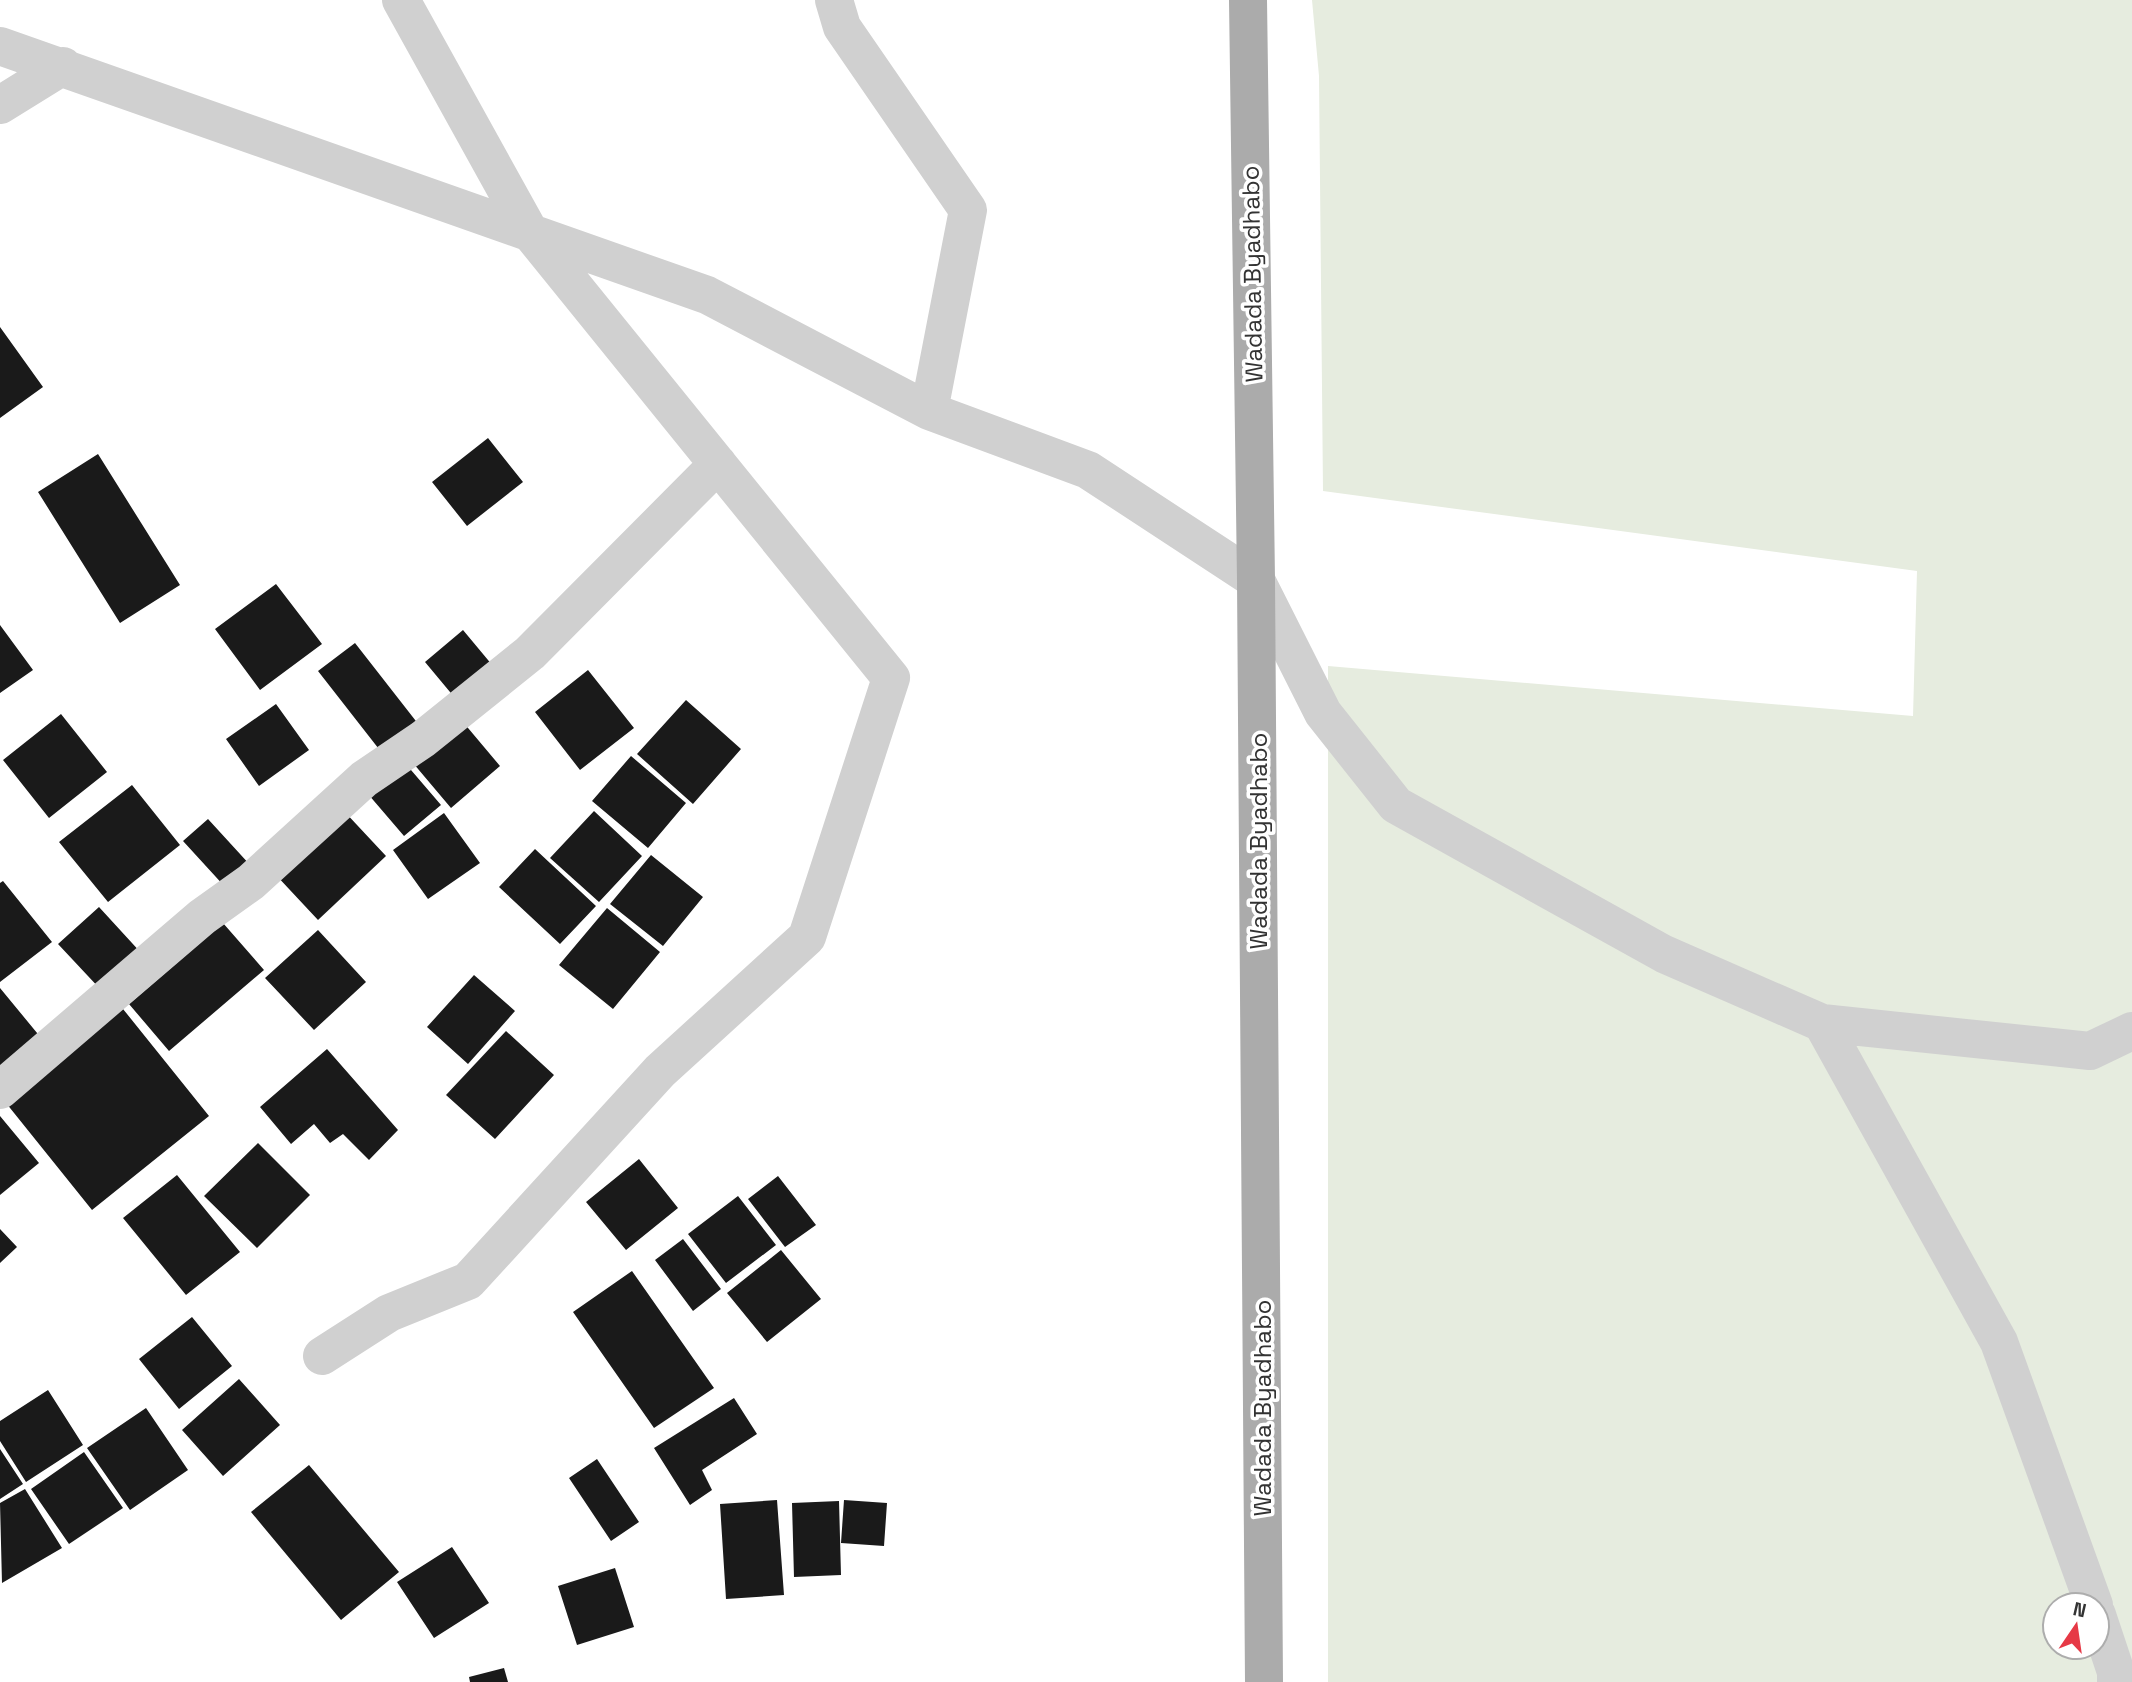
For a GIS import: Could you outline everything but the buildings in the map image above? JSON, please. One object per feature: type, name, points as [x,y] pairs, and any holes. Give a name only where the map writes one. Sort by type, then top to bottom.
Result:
[{"type":"main road","name":"Wadada Byadhabo","points":[[1248,0],[1256,580],[1264,1682]]},
{"type":"street","points":[[322,1356],[389,1313],[468,1281],[660,1071],[807,937],[891,678],[529,231],[401,0]]},
{"type":"street","points":[[834,0],[842,27],[968,210],[929,411]]},
{"type":"street","points":[[0,46],[707,295],[929,411],[1088,470],[1256,580],[1323,713],[1396,805],[1664,954],[1822,1023],[2132,1053]]},
{"type":"street","points":[[0,105],[63,66]]},
{"type":"street","points":[[0,1090],[202,917],[251,882],[364,779],[423,739],[530,653],[718,464]]},
{"type":"street","points":[[1822,1023],[1999,1342],[2089,1591]]},
{"type":"street","points":[[2090,1051],[2132,1031]]},
{"type":"street","points":[[2111,1657],[2116,1682]]},
{"type":"shaded area","points":[[1312,0],[2132,0],[2132,1682],[1328,1682],[1328,666],[1913,716],[1917,571],[1323,491],[1319,76]]}]
